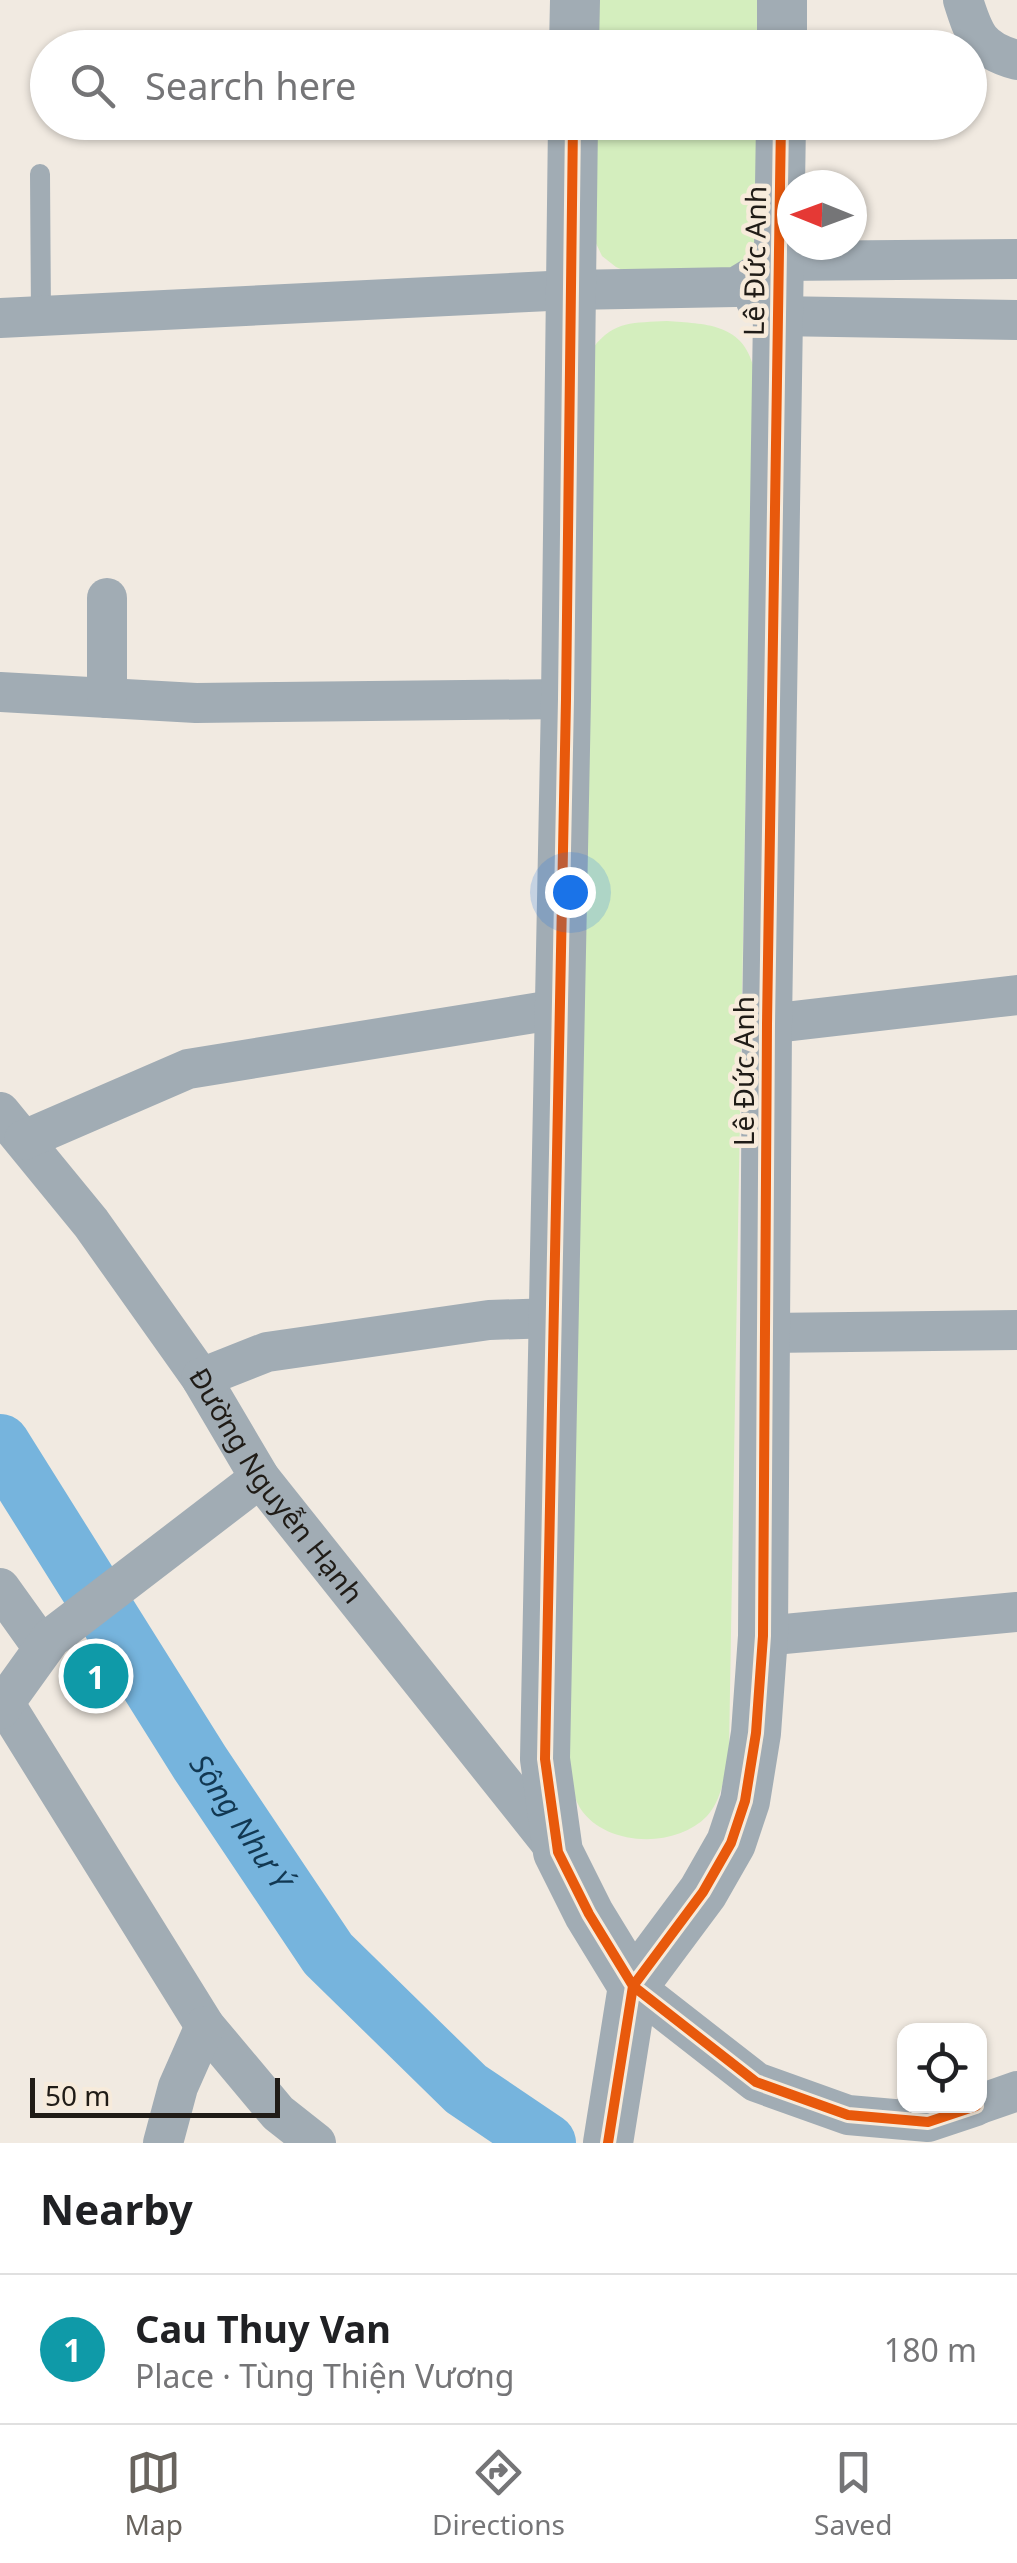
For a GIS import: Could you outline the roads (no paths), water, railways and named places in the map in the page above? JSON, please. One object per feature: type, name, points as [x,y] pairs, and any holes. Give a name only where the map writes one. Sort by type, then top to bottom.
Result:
[{"type":"street","points":[[574,30],[575,0]]},
{"type":"street","points":[[782,0],[782,30]]},
{"type":"street","points":[[963,0],[972,30]]},
{"type":"street","points":[[987,46],[998,55],[1017,60]]},
{"type":"street","points":[[573,140],[545,1759],[558,1852],[589,1914],[633,1986],[756,2082],[848,2116],[928,2122],[954,2113]]},
{"type":"street","name":"Lê Đức Anh","points":[[780,140],[780,170]]},
{"type":"street","points":[[867,260],[1017,259]]},
{"type":"street","points":[[0,318],[570,290],[736,287],[779,260]]},
{"type":"street","name":"Lê Đức Anh","points":[[608,2143],[633,1986],[703,1892],[731,1843],[745,1801],[756,1733],[763,1636],[766,1024],[779,260]]},
{"type":"street","points":[[736,287],[776,316],[1017,320]]},
{"type":"street","points":[[107,598],[107,698]]},
{"type":"street","points":[[0,692],[196,703],[566,699]]},
{"type":"street","points":[[766,1024],[1017,995]]},
{"type":"street","points":[[12,1126],[188,1069],[559,1010]]},
{"type":"street","name":"Đường Nguyễn Hạnh","points":[[12,1126],[91,1223],[201,1378],[260,1478],[558,1852]]},
{"type":"street","points":[[201,1378],[266,1352],[489,1320],[554,1318]]},
{"type":"street","points":[[767,1333],[1017,1330]]},
{"type":"street","points":[[260,1478],[47,1643],[2,1705],[205,2026],[278,2113],[316,2143]]},
{"type":"street","points":[[0,1588],[47,1643]]},
{"type":"street","points":[[763,1636],[1017,1612]]},
{"type":"street","points":[[163,2143],[178,2087],[205,2026]]},
{"type":"street","points":[[987,2102],[1017,2091]]},
{"type":"lane","points":[[40,174],[41,317]]},
{"type":"waterway","name":"Sông Như Ý","points":[[0,1444],[200,1763],[328,1954],[466,2089],[546,2143]]},
{"type":"place","name":"Cau Thuy Van","points":[[96,1676]]}]
